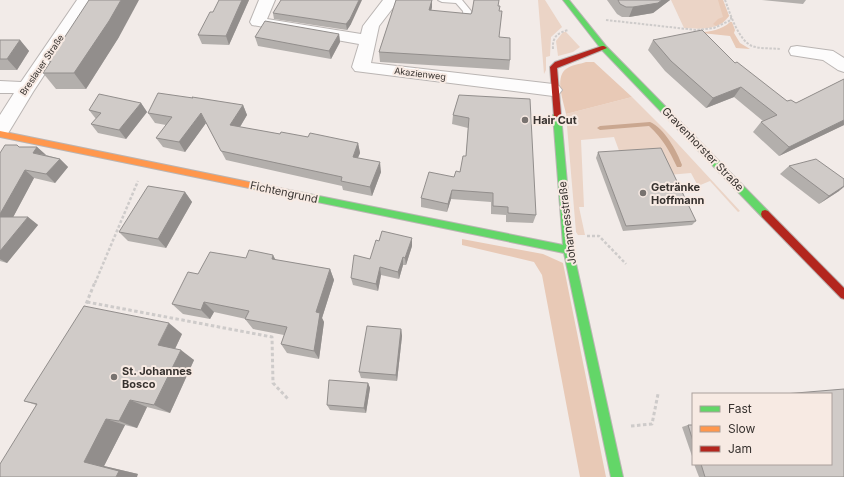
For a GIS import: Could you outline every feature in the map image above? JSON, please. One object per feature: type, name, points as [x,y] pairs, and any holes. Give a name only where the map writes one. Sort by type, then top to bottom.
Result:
[{"type":"street","name":"Breslauer Straße","points":[[0,130],[26,88],[85,0]]},
{"type":"street","points":[[267,0],[258,22],[368,40]]},
{"type":"street","name":"Akazienweg","points":[[391,0],[371,26],[361,67],[553,90]]},
{"type":"street","name":"Gravenhorster Straße","points":[[566,0],[604,48],[844,295]]},
{"type":"street","points":[[553,67],[556,64],[604,48]]},
{"type":"street","points":[[797,51],[827,55],[844,66]]},
{"type":"street","name":"Johannesstraße","points":[[553,67],[553,90],[568,250],[617,477]]},
{"type":"street","points":[[0,87],[26,88]]},
{"type":"street","name":"Fichtengrund","points":[[0,134],[568,250]]},
{"type":"lane","points":[[442,0],[458,1],[467,11],[467,20]]},
{"type":"path","points":[[725,0],[731,16],[747,44],[752,46],[797,51]]},
{"type":"path","points":[[553,67],[552,45],[557,33],[605,20],[696,30],[708,29],[722,25],[731,20],[731,16]]},
{"type":"path","points":[[81,316],[145,164]]},
{"type":"path","points":[[567,237],[599,236],[626,264]]},
{"type":"path","points":[[87,302],[272,337],[273,383],[289,400]]},
{"type":"path","points":[[606,428],[652,424],[658,394]]},
{"type":"shaded area","points":[[538,0],[545,0],[562,27],[551,37],[550,56],[546,57],[546,70],[544,74]]},
{"type":"shaded area","points":[[671,0],[723,0],[729,16],[725,21],[714,27],[702,29],[684,28]]},
{"type":"shaded area","points":[[718,0],[723,0],[729,16],[722,23],[716,26],[713,24],[718,19],[723,17]]},
{"type":"shaded area","points":[[732,22],[735,30],[734,33],[740,43],[750,49],[736,48],[730,36],[692,32],[712,31],[722,28]]},
{"type":"shaded area","points":[[563,32],[566,32],[580,47],[573,52],[558,56],[556,41]]},
{"type":"shaded area","points":[[586,62],[594,62],[632,97],[566,114],[560,84],[562,73],[570,66]]},
{"type":"shaded area","points":[[632,97],[666,131],[740,211],[738,212],[710,181],[698,186],[691,173],[668,175],[621,156],[614,137],[581,140],[584,207],[579,207],[585,235],[578,235],[576,232],[566,114]]},
{"type":"shaded area","points":[[462,239],[543,254],[563,263],[606,477],[580,477],[542,275],[534,262],[462,245]]},
{"type":"building","points":[[89,0],[121,0],[109,21],[74,73],[43,73],[51,61],[49,61]]},
{"type":"building","points":[[219,0],[242,0],[226,36],[198,35],[210,12],[213,12]]},
{"type":"building","points":[[281,0],[359,0],[346,24],[273,13]]},
{"type":"building","points":[[396,0],[432,0],[429,10],[471,14],[474,0],[499,0],[499,11],[502,11],[499,37],[510,38],[510,60],[379,52]]},
{"type":"building","points":[[618,0],[662,0],[658,3],[626,7],[620,4]]},
{"type":"building","points":[[265,21],[339,34],[329,51],[255,37]]},
{"type":"building","points":[[702,30],[735,63],[737,62],[787,101],[791,100],[796,103],[844,79],[844,120],[789,147],[761,122],[777,115],[741,87],[713,98],[671,61],[653,40]]},
{"type":"building","points":[[0,40],[20,40],[7,59],[0,59]]},
{"type":"building","points":[[158,93],[243,105],[230,125],[280,134],[281,132],[308,137],[310,133],[358,143],[353,157],[380,162],[370,187],[341,181],[342,177],[221,151],[201,113],[179,142],[156,138],[172,117],[148,113]]},
{"type":"building","points":[[99,94],[141,103],[119,130],[91,124],[101,113],[89,110]]},
{"type":"building","points":[[459,95],[530,99],[536,215],[508,213],[508,207],[493,206],[493,193],[452,190],[448,204],[421,198],[429,172],[454,177],[456,171],[460,172],[463,156],[466,156],[469,118],[453,115]]},
{"type":"building","points":[[5,145],[37,147],[33,153],[60,159],[46,174],[25,170],[0,214],[0,153]]},
{"type":"building","name":"Getränke Hoffmann","points":[[661,148],[696,221],[626,226],[598,152]]},
{"type":"building","points":[[816,159],[844,179],[844,186],[829,196],[789,166]]},
{"type":"building","points":[[148,186],[185,192],[158,239],[119,232]]},
{"type":"building","points":[[0,217],[28,217],[0,251]]},
{"type":"building","points":[[382,231],[412,238],[398,272],[380,267],[376,284],[351,278],[354,255],[370,259],[376,240],[379,241]]},
{"type":"building","points":[[249,250],[273,255],[272,259],[330,269],[316,312],[320,313],[314,351],[281,344],[287,327],[245,319],[249,311],[204,302],[201,310],[172,304],[188,272],[198,274],[210,252],[246,258]]},
{"type":"building","name":"St. Johannes Bosco","points":[[84,306],[169,323],[158,345],[181,350],[154,405],[130,400],[119,421],[106,419],[84,462],[119,471],[116,477],[0,477],[0,464],[37,404],[24,401]]},
{"type":"building","points":[[367,326],[401,329],[396,375],[359,372]]},
{"type":"building","points":[[329,380],[368,383],[364,408],[327,405]]},
{"type":"building","points":[[844,389],[844,477],[705,477],[701,465],[832,465],[832,393],[796,393]]},
{"type":"building","points":[[688,425],[692,425],[692,438]]},
{"type":"waterway","points":[[600,128],[650,124],[668,143],[679,165]]},
{"type":"traffic: fast","points":[[566,0],[604,48],[765,214]]},
{"type":"traffic: fast","points":[[557,115],[568,250],[617,477]]},
{"type":"traffic: fast","points":[[254,186],[568,250]]},
{"type":"traffic: slow","points":[[0,134],[254,186]]},
{"type":"traffic: jam","points":[[557,115],[553,67],[557,64],[604,48]]},
{"type":"traffic: jam","points":[[765,214],[844,295]]},
{"type":"place","name":"Hair Cut","points":[[525,120]]},
{"type":"place","name":"Getränke Hoffmann","points":[[643,193]]},
{"type":"place","name":"St. Johannes Bosco","points":[[114,377]]}]
